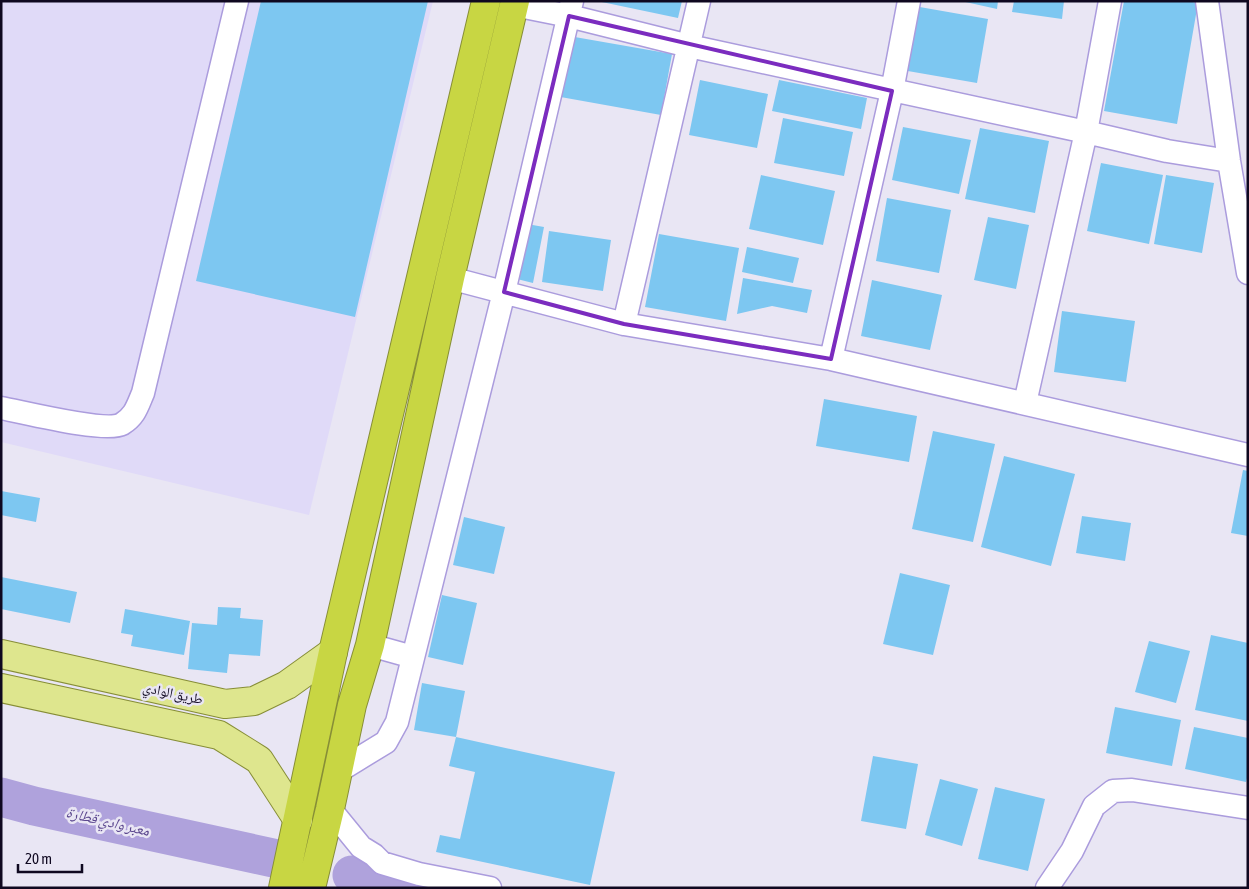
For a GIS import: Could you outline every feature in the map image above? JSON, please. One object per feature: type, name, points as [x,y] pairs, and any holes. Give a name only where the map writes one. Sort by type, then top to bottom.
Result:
[{"type":"highway","points":[[283,888],[333,652],[486,1]]},
{"type":"highway","points":[[311,888],[352,705],[370,646],[450,278],[514,3]]},
{"type":"main road","name":"طريق الوادي","points":[[1,654],[225,704],[254,701],[287,685],[333,652]]},
{"type":"main road","points":[[1,688],[219,735],[259,760],[298,820]]},
{"type":"main road","points":[[219,735],[225,714],[225,704]]},
{"type":"street","points":[[1,408],[102,427],[120,425],[134,415],[143,394],[237,1]]},
{"type":"street","points":[[624,324],[699,1]]},
{"type":"street","points":[[831,359],[892,91],[909,1]]},
{"type":"street","points":[[1025,403],[1086,132],[1110,1]]},
{"type":"street","points":[[1207,1],[1229,161],[1248,273]]},
{"type":"street","points":[[514,3],[571,9],[690,46],[1167,151],[1229,161]]},
{"type":"street","points":[[337,772],[386,742],[397,722],[504,292],[571,9]]},
{"type":"street","points":[[450,278],[624,324],[831,359],[1248,455]]},
{"type":"street","points":[[370,646],[413,658]]},
{"type":"street","points":[[1048,888],[1072,851],[1094,806],[1113,791],[1132,790],[1248,808]]},
{"type":"street","points":[[330,809],[361,847],[374,855],[382,863],[418,874],[490,888]]},
{"type":"highlighted area","points":[[569,16],[892,91],[831,359],[624,324],[504,292]]},
{"type":"shaded area","points":[[1,1],[433,1],[309,515],[1,442]]},
{"type":"building","points":[[261,1],[428,1],[355,317],[196,281]]},
{"type":"building","points":[[597,1],[682,1],[678,18]]},
{"type":"building","points":[[961,1],[998,1],[997,9]]},
{"type":"building","points":[[1014,1],[1064,1],[1062,19],[1012,12]]},
{"type":"building","points":[[1124,1],[1187,1],[1198,3],[1177,124],[1104,111]]},
{"type":"building","points":[[914,6],[988,19],[977,83],[902,70]]},
{"type":"building","points":[[569,36],[672,54],[661,115],[555,96]]},
{"type":"building","points":[[700,80],[768,94],[757,148],[689,135]]},
{"type":"building","points":[[779,80],[867,98],[861,129],[772,111]]},
{"type":"building","points":[[783,118],[853,132],[844,176],[774,163]]},
{"type":"building","points":[[903,127],[971,140],[959,194],[892,180]]},
{"type":"building","points":[[980,128],[1049,141],[1035,213],[965,199]]},
{"type":"building","points":[[1101,163],[1163,175],[1149,244],[1087,231]]},
{"type":"building","points":[[761,175],[835,191],[823,245],[749,229]]},
{"type":"building","points":[[1166,175],[1214,183],[1202,253],[1154,244]]},
{"type":"building","points":[[887,198],[951,210],[939,273],[876,261]]},
{"type":"building","points":[[988,217],[1029,225],[1016,289],[974,280]]},
{"type":"building","points":[[527,224],[544,227],[533,283],[513,278]]},
{"type":"building","points":[[549,231],[611,240],[603,291],[542,282]]},
{"type":"building","points":[[659,234],[739,248],[726,321],[645,307]]},
{"type":"building","points":[[747,247],[799,258],[793,283],[742,272]]},
{"type":"building","points":[[743,278],[812,290],[807,313],[772,306],[737,314]]},
{"type":"building","points":[[872,280],[942,295],[930,350],[861,336]]},
{"type":"building","points":[[1062,311],[1135,321],[1126,382],[1054,372]]},
{"type":"building","points":[[824,399],[917,416],[909,462],[816,446]]},
{"type":"building","points":[[933,431],[995,444],[973,542],[912,529]]},
{"type":"building","points":[[1004,456],[1075,474],[1051,566],[981,547]]},
{"type":"building","points":[[1243,470],[1248,471],[1248,536],[1231,533]]},
{"type":"building","points":[[1,491],[40,498],[36,522],[1,515]]},
{"type":"building","points":[[1082,516],[1131,523],[1125,561],[1076,553]]},
{"type":"building","points":[[464,517],[505,527],[494,574],[453,565]]},
{"type":"building","points":[[900,573],[950,585],[933,655],[883,644]]},
{"type":"building","points":[[1,577],[77,592],[70,623],[1,609]]},
{"type":"building","points":[[442,595],[477,603],[463,665],[428,657]]},
{"type":"building","points":[[218,607],[241,608],[240,618],[263,620],[260,656],[229,654],[227,673],[188,669],[192,623],[217,625]]},
{"type":"building","points":[[125,609],[190,621],[184,655],[131,646],[133,635],[121,633]]},
{"type":"building","points":[[1211,635],[1248,643],[1248,721],[1195,710]]},
{"type":"building","points":[[1149,641],[1190,651],[1176,703],[1135,692]]},
{"type":"building","points":[[422,683],[465,691],[456,737],[414,730]]},
{"type":"building","points":[[1115,707],[1181,720],[1172,766],[1106,753]]},
{"type":"building","points":[[1194,727],[1248,738],[1248,774],[1246,782],[1185,769]]},
{"type":"building","points":[[456,737],[615,772],[590,885],[436,852],[440,835],[460,839],[475,772],[449,766]]},
{"type":"building","points":[[873,756],[918,764],[906,829],[861,821]]},
{"type":"building","points":[[940,779],[978,789],[962,846],[925,835]]},
{"type":"building","points":[[995,787],[1045,799],[1028,871],[978,859]]},
{"type":"waterway","name":"معبر وادي قطّارة","points":[[1,797],[34,806],[273,858]]},
{"type":"waterway","name":"معبر وادي قطّارة","points":[[352,875],[411,888]]}]
